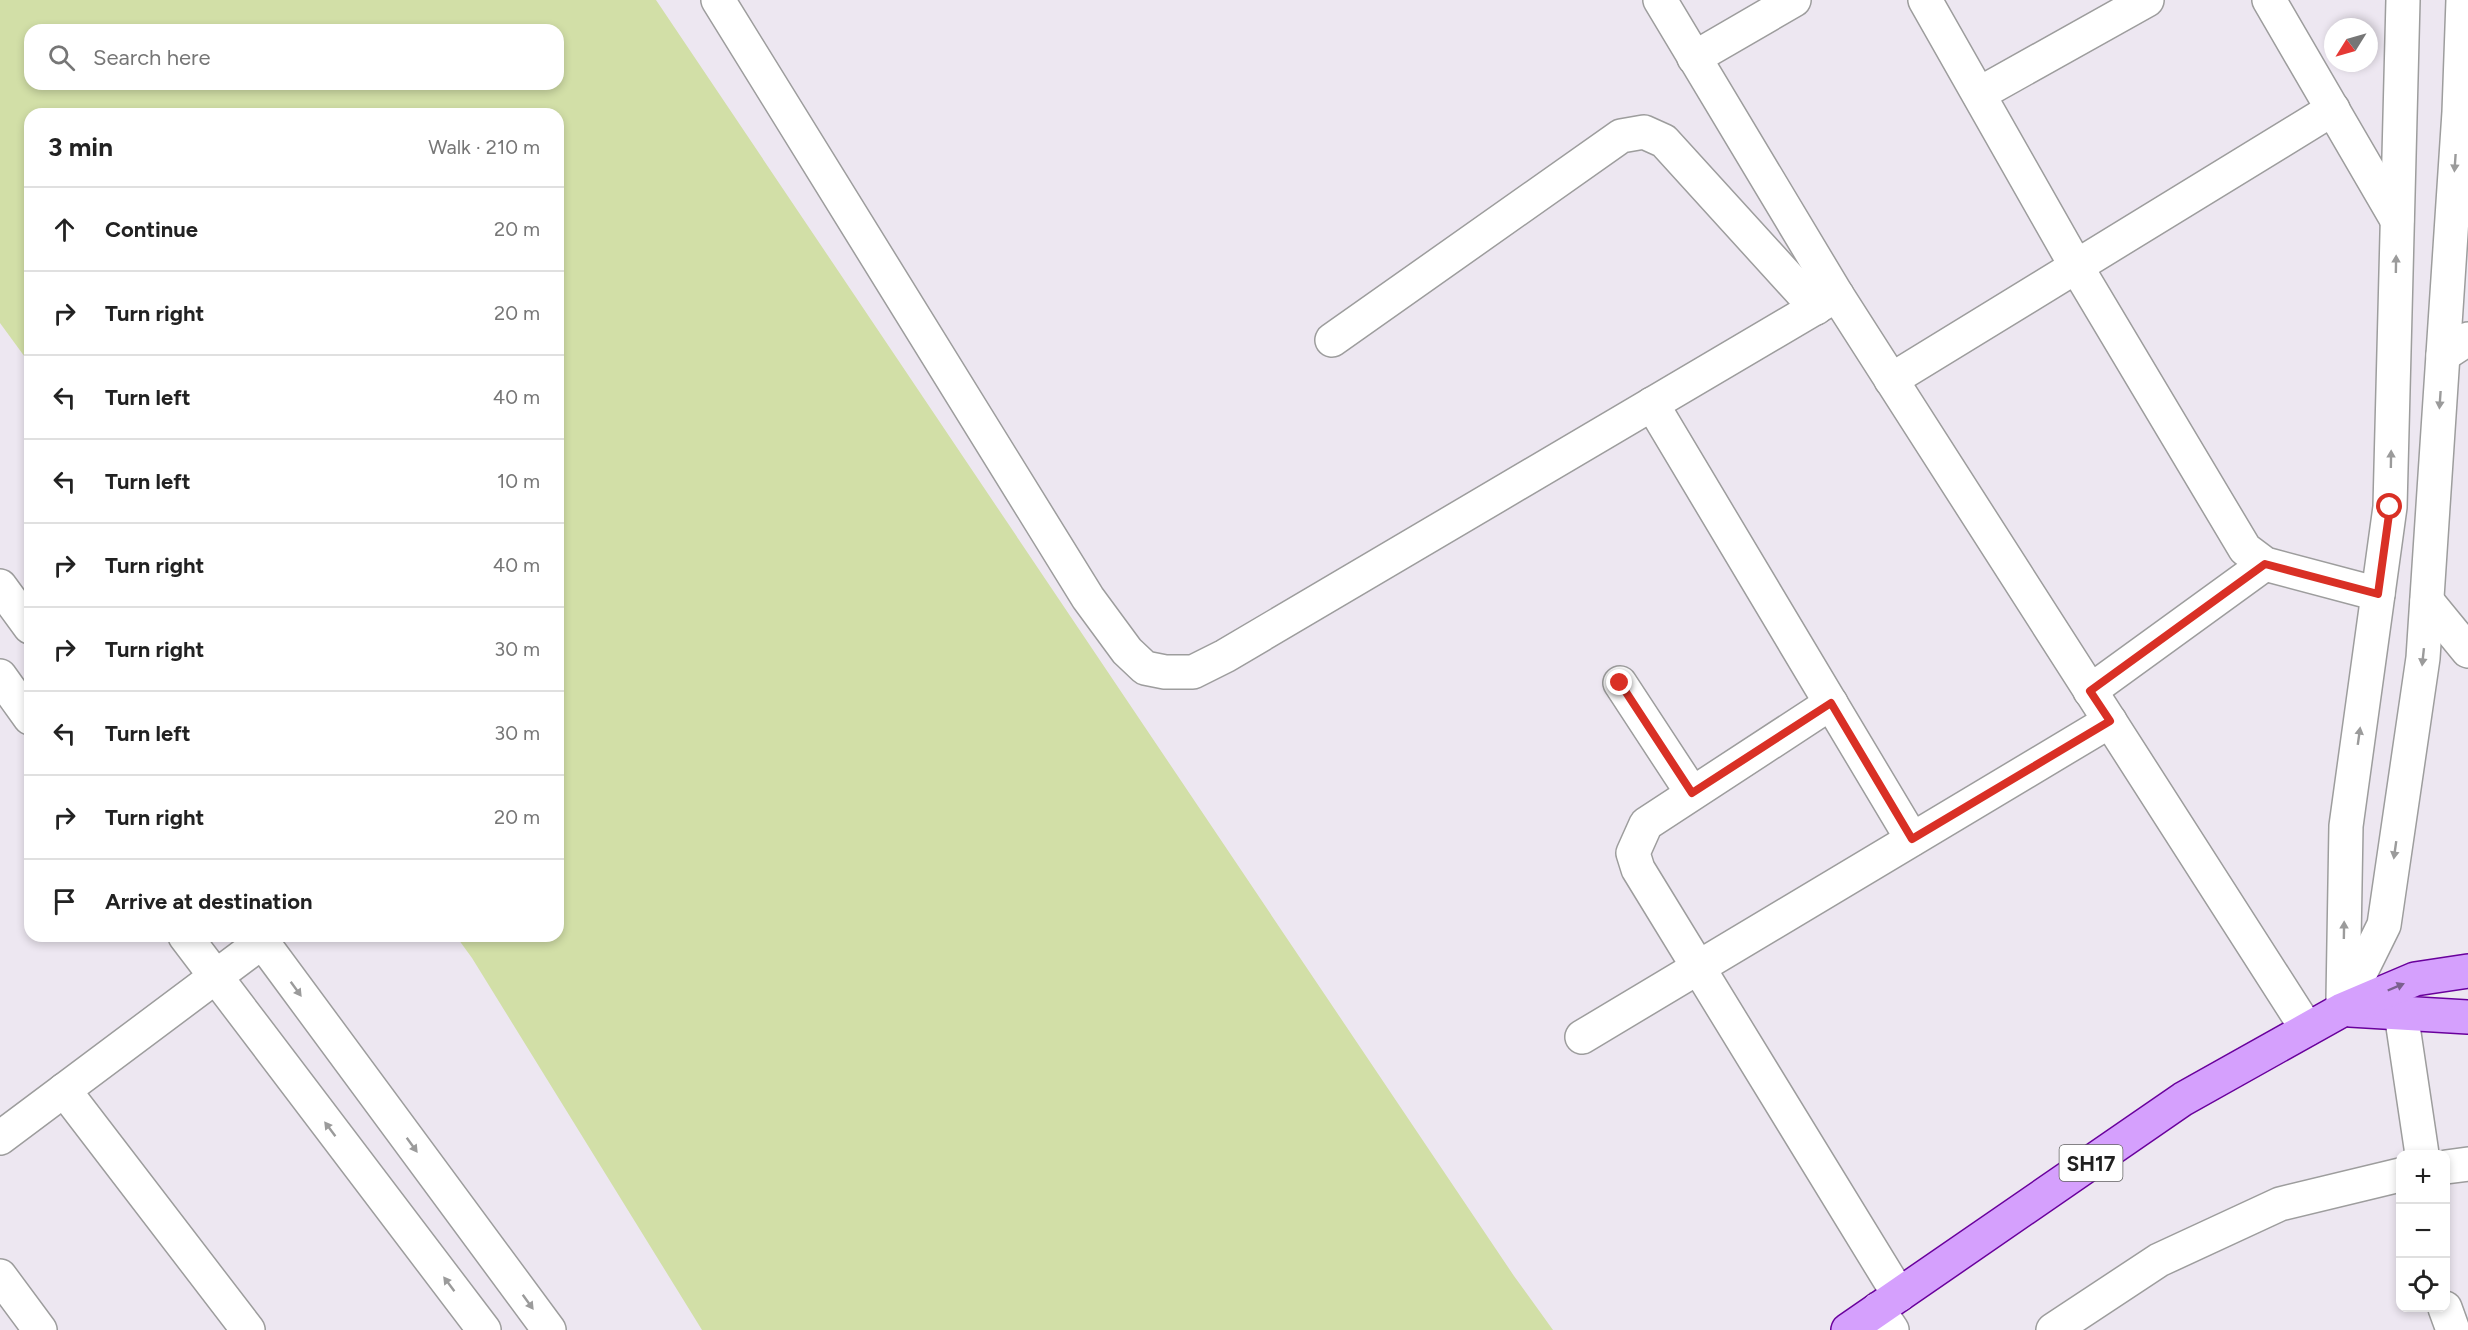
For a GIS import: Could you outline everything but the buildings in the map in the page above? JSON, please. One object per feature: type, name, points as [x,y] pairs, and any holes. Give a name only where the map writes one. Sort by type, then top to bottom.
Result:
[{"type":"main road","name":"SH17","points":[[1848,1330],[1889,1311],[2183,1099],[2342,1010],[2415,979],[2468,971]]},
{"type":"main road","points":[[2342,1010],[2468,1017]]},
{"type":"street","points":[[718,0],[1088,598],[1127,651],[1145,668],[1165,672],[1193,672],[1225,656],[1827,301]]},
{"type":"street","points":[[1660,0],[1827,301]]},
{"type":"street","points":[[1694,58],[1794,0]]},
{"type":"street","points":[[1926,0],[2076,266],[2245,549],[2265,564],[2378,594]]},
{"type":"street","points":[[1979,94],[2147,0]]},
{"type":"street","points":[[2270,0],[2397,220]]},
{"type":"street","points":[[2342,1010],[2346,826],[2390,507],[2403,0]]},
{"type":"street","points":[[2342,1010],[2384,925],[2423,657],[2427,601],[2456,347],[2463,0]]},
{"type":"street","points":[[1891,380],[2333,109]]},
{"type":"street","points":[[1332,340],[1621,136],[1644,132],[1664,141],[1827,301],[1891,380],[2307,1029]]},
{"type":"street","points":[[1652,404],[1912,839]]},
{"type":"street","points":[[2090,691],[2265,564]]},
{"type":"street","points":[[0,586],[24,619]]},
{"type":"street","points":[[2427,601],[2468,651]]},
{"type":"street","points":[[0,676],[24,710]]},
{"type":"street","points":[[1620,683],[1692,793]]},
{"type":"street","points":[[1831,703],[1646,824],[1633,853],[1638,869],[1698,967],[1889,1311]]},
{"type":"street","points":[[1582,1037],[2110,721]]},
{"type":"street","points":[[189,942],[484,1330]]},
{"type":"street","points":[[0,1138],[256,942]]},
{"type":"street","points":[[262,942],[549,1330]]},
{"type":"street","points":[[2401,1013],[2421,1150]]},
{"type":"street","points":[[64,1090],[248,1330]]},
{"type":"street","points":[[2450,1166],[2468,1164]]},
{"type":"street","points":[[2053,1330],[2159,1260],[2280,1204],[2396,1176]]},
{"type":"street","points":[[0,1276],[40,1330]]},
{"type":"street","points":[[2446,1312],[2453,1330]]},
{"type":"shaded area","points":[[0,0],[656,0],[1514,1276],[1553,1330],[702,1330],[460,942],[564,942],[564,108],[24,108],[24,356],[0,323]]},
{"type":"route","points":[[1620,683],[1692,793],[1831,703],[1912,839],[2110,721],[2090,691],[2265,564],[2378,594],[2390,507]]}]
